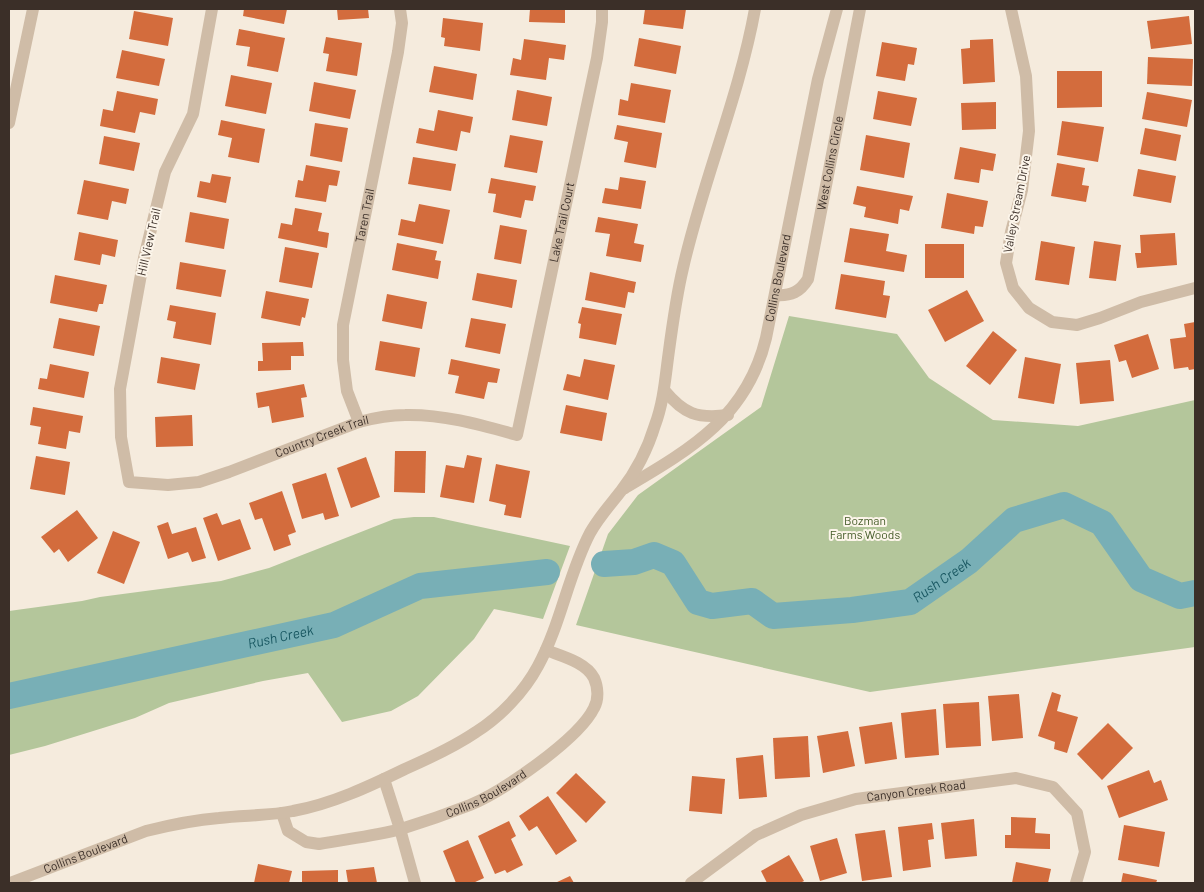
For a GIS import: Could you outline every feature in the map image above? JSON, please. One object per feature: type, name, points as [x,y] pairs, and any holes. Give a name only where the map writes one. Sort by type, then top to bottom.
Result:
[{"type":"street","points":[[9,123],[33,9]]},
{"type":"street","name":"Hill View Trail","points":[[129,482],[121,437],[120,389],[144,258],[165,172],[193,114],[212,9]]},
{"type":"street","name":"Taren Trail","points":[[359,422],[347,391],[343,360],[343,325],[398,52],[402,23],[400,9]]},
{"type":"street","name":"Lake Trail Court","points":[[517,435],[597,58],[602,9]]},
{"type":"street","name":"Collins Boulevard","points":[[10,883],[146,831],[192,820],[282,813],[342,797],[457,744],[492,722],[518,695],[538,667],[546,650],[584,545],[601,516],[623,489],[649,441],[660,410],[682,269],[741,75],[755,9]]},
{"type":"street","name":"Collins Boulevard","points":[[623,489],[715,427],[738,402],[756,372],[776,295],[818,79],[837,9]]},
{"type":"street","name":"West Collins Circle","points":[[776,295],[784,296],[796,293],[808,279],[860,9]]},
{"type":"street","name":"Valley Stream Drive","points":[[1011,9],[1026,76],[1029,131],[1022,190],[1011,232],[1006,263],[1012,288],[1029,308],[1052,322],[1077,325],[1141,302],[1195,288]]},
{"type":"street","points":[[664,390],[675,403],[694,415],[704,417],[728,415]]},
{"type":"street","name":"Country Creek Trail","points":[[129,482],[168,485],[199,482],[230,472],[359,422],[406,414],[481,424],[517,435]]},
{"type":"street","name":"Collins Boulevard","points":[[282,813],[288,832],[306,842],[319,844],[400,829],[472,804],[498,790],[552,753],[575,732],[596,706],[598,695],[594,679],[589,671],[546,650]]},
{"type":"street","name":"Canyon Creek Road","points":[[691,883],[756,835],[801,814],[856,799],[1016,778],[1053,788],[1077,813],[1085,852],[1076,883]]},
{"type":"street","points":[[384,779],[415,883]]},
{"type":"green space","name":"Bozman Farms Woods","points":[[789,316],[897,334],[929,378],[993,420],[1078,426],[1195,400],[1195,647],[870,692],[576,625],[608,534],[638,495],[761,407]]},
{"type":"green space","points":[[434,517],[570,546],[543,619],[494,609],[474,639],[418,696],[391,711],[342,722],[308,673],[263,681],[169,703],[135,718],[45,746],[9,755],[9,611],[221,581],[269,568],[394,519]]},
{"type":"building","points":[[244,9],[287,9],[284,24],[243,16]]},
{"type":"building","points":[[337,9],[368,9],[369,18],[338,20]]},
{"type":"building","points":[[530,9],[565,9],[565,23],[529,22]]},
{"type":"building","points":[[645,9],[686,9],[683,29],[643,24]]},
{"type":"building","points":[[134,11],[173,18],[168,46],[129,39]]},
{"type":"building","points":[[1189,16],[1192,44],[1151,49],[1147,21]]},
{"type":"building","points":[[443,18],[483,23],[480,51],[444,46],[445,38],[441,37]]},
{"type":"building","points":[[239,29],[285,38],[278,72],[247,66],[250,47],[236,45]]},
{"type":"building","points":[[326,37],[362,43],[357,76],[326,71],[329,54],[323,53]]},
{"type":"building","points":[[639,38],[681,46],[676,74],[634,66]]},
{"type":"building","points":[[524,39],[566,45],[564,60],[549,58],[546,80],[510,75],[513,58],[521,60]]},
{"type":"building","points":[[993,39],[995,82],[963,84],[961,49],[970,48],[970,40]]},
{"type":"building","points":[[882,42],[917,48],[914,65],[908,64],[905,81],[876,76]]},
{"type":"building","points":[[122,50],[165,59],[159,86],[116,78]]},
{"type":"building","points":[[1148,57],[1193,59],[1192,86],[1147,84]]},
{"type":"building","points":[[434,66],[477,74],[473,100],[429,92]]},
{"type":"building","points":[[1057,71],[1102,71],[1102,107],[1057,108]]},
{"type":"building","points":[[231,75],[272,83],[266,114],[225,106]]},
{"type":"building","points":[[314,82],[356,90],[350,119],[309,111]]},
{"type":"building","points":[[631,83],[671,90],[665,123],[618,115],[620,99],[628,101]]},
{"type":"building","points":[[517,90],[552,97],[547,126],[512,120]]},
{"type":"building","points":[[117,91],[158,99],[155,115],[140,112],[135,133],[100,126],[103,109],[113,111]]},
{"type":"building","points":[[878,91],[917,98],[911,126],[873,119]]},
{"type":"building","points":[[1147,92],[1192,100],[1187,127],[1142,119]]},
{"type":"building","points":[[996,102],[996,129],[962,130],[961,103]]},
{"type":"building","points":[[438,110],[473,117],[470,133],[461,131],[457,151],[416,143],[419,128],[434,131]]},
{"type":"building","points":[[221,120],[265,129],[259,163],[228,157],[232,138],[218,135]]},
{"type":"building","points":[[1062,121],[1104,127],[1098,162],[1057,155]]},
{"type":"building","points":[[315,123],[348,128],[342,162],[310,156]]},
{"type":"building","points":[[617,125],[662,133],[656,168],[624,162],[628,142],[614,139]]},
{"type":"building","points":[[1145,128],[1181,135],[1176,161],[1140,154]]},
{"type":"building","points":[[510,135],[543,141],[537,173],[504,167]]},
{"type":"building","points":[[866,135],[910,143],[904,178],[860,170]]},
{"type":"building","points":[[104,136],[140,143],[134,171],[99,164]]},
{"type":"building","points":[[960,147],[996,154],[993,171],[981,169],[979,183],[954,179]]},
{"type":"building","points":[[413,157],[456,164],[451,191],[408,184]]},
{"type":"building","points":[[1057,163],[1085,168],[1082,185],[1089,186],[1086,202],[1051,196]]},
{"type":"building","points":[[306,165],[340,171],[337,186],[329,185],[326,202],[295,197],[298,180],[303,181]]},
{"type":"building","points":[[1138,169],[1176,176],[1171,203],[1133,196]]},
{"type":"building","points":[[212,174],[231,177],[226,203],[197,197],[200,181],[210,183]]},
{"type":"building","points":[[620,177],[646,181],[641,209],[602,203],[605,188],[618,190]]},
{"type":"building","points":[[491,178],[536,186],[533,201],[525,200],[521,218],[493,212],[496,194],[488,193]]},
{"type":"building","points":[[84,180],[129,189],[126,204],[112,201],[108,220],[77,214]]},
{"type":"building","points":[[857,186],[913,196],[909,211],[900,209],[898,224],[864,217],[866,207],[853,204]]},
{"type":"building","points":[[947,193],[988,201],[983,227],[975,226],[974,234],[941,228]]},
{"type":"building","points":[[419,204],[450,210],[443,244],[398,235],[401,219],[415,222]]},
{"type":"building","points":[[295,208],[322,213],[318,231],[329,233],[327,248],[278,238],[281,223],[292,225]]},
{"type":"building","points":[[190,212],[229,219],[224,249],[185,242]]},
{"type":"building","points":[[598,217],[638,224],[634,243],[644,245],[641,262],[606,256],[610,234],[595,232]]},
{"type":"building","points":[[500,225],[527,230],[521,264],[494,259]]},
{"type":"building","points":[[850,228],[889,234],[886,251],[907,255],[904,272],[844,262]]},
{"type":"building","points":[[79,232],[118,240],[115,257],[102,254],[100,265],[74,260]]},
{"type":"building","points":[[1175,233],[1177,265],[1137,268],[1135,253],[1141,253],[1140,235]]},
{"type":"building","points":[[1041,241],[1075,247],[1069,285],[1035,280]]},
{"type":"building","points":[[1094,241],[1121,245],[1116,281],[1089,278]]},
{"type":"building","points":[[397,243],[437,251],[435,260],[441,261],[438,279],[392,270]]},
{"type":"building","points":[[925,244],[964,244],[964,278],[925,278]]},
{"type":"building","points":[[285,247],[319,253],[312,288],[279,282]]},
{"type":"building","points":[[180,262],[226,270],[221,297],[176,289]]},
{"type":"building","points":[[590,272],[636,282],[634,293],[628,292],[625,308],[585,300]]},
{"type":"building","points":[[477,273],[517,280],[512,308],[472,300]]},
{"type":"building","points":[[841,274],[885,281],[883,295],[890,296],[886,318],[835,309]]},
{"type":"building","points":[[55,275],[107,285],[103,304],[99,304],[97,312],[50,303]]},
{"type":"building","points":[[967,290],[984,321],[945,342],[928,310]]},
{"type":"building","points":[[266,291],[309,299],[305,318],[302,317],[300,326],[261,318]]},
{"type":"building","points":[[387,294],[427,302],[422,329],[382,321]]},
{"type":"building","points":[[170,305],[216,313],[211,345],[173,338],[176,322],[167,320]]},
{"type":"building","points":[[582,307],[622,314],[616,345],[579,338],[581,324],[578,323]]},
{"type":"building","points":[[59,318],[100,326],[94,356],[53,348]]},
{"type":"building","points":[[471,318],[506,324],[500,354],[465,347]]},
{"type":"building","points":[[1195,322],[1195,369],[1189,370],[1188,367],[1174,369],[1170,339],[1186,337],[1184,324]]},
{"type":"building","points":[[993,331],[1017,350],[990,385],[966,366]]},
{"type":"building","points":[[1148,334],[1159,369],[1132,378],[1126,360],[1119,362],[1114,345]]},
{"type":"building","points":[[380,341],[420,348],[415,377],[375,370]]},
{"type":"building","points":[[303,342],[304,356],[291,356],[291,370],[258,371],[258,361],[263,361],[262,343]]},
{"type":"building","points":[[161,357],[200,364],[195,390],[157,383]]},
{"type":"building","points":[[1025,357],[1061,364],[1054,404],[1018,398]]},
{"type":"building","points":[[451,359],[500,369],[497,383],[488,382],[484,399],[455,393],[459,376],[448,374]]},
{"type":"building","points":[[584,359],[615,365],[608,400],[563,390],[567,374],[580,377]]},
{"type":"building","points":[[1110,360],[1114,401],[1080,404],[1076,363]]},
{"type":"building","points":[[50,364],[89,372],[84,398],[38,389],[40,378],[47,379]]},
{"type":"building","points":[[304,384],[307,397],[301,398],[304,417],[272,423],[269,406],[258,408],[256,393]]},
{"type":"building","points":[[566,405],[607,413],[602,441],[560,433]]},
{"type":"building","points":[[33,407],[83,416],[80,433],[69,431],[66,449],[38,444],[41,427],[30,425]]},
{"type":"building","points":[[192,415],[193,446],[156,447],[155,417]]},
{"type":"building","points":[[395,451],[426,451],[425,493],[394,492]]},
{"type":"building","points":[[467,455],[482,458],[474,503],[440,497],[446,465],[464,468]]},
{"type":"building","points":[[36,456],[70,462],[65,495],[30,489]]},
{"type":"building","points":[[366,457],[380,497],[351,508],[337,468]]},
{"type":"building","points":[[496,464],[530,471],[521,518],[504,515],[506,505],[489,501]]},
{"type":"building","points":[[326,473],[339,516],[325,520],[323,513],[302,519],[292,484]]},
{"type":"building","points":[[282,491],[296,532],[288,535],[291,545],[274,551],[262,518],[255,520],[249,503]]},
{"type":"building","points":[[77,510],[98,538],[68,562],[59,549],[54,553],[41,537]]},
{"type":"building","points":[[217,513],[222,525],[240,519],[251,549],[218,561],[203,518]]},
{"type":"building","points":[[168,522],[172,534],[196,527],[206,558],[192,562],[188,552],[168,559],[157,526]]},
{"type":"building","points":[[113,531],[140,542],[124,584],[97,573]]},
{"type":"building","points":[[1052,692],[1061,695],[1057,711],[1078,717],[1067,753],[1054,749],[1055,742],[1038,736]]},
{"type":"building","points":[[1019,694],[1023,738],[992,741],[988,696]]},
{"type":"building","points":[[979,702],[981,746],[946,748],[943,704]]},
{"type":"building","points":[[936,709],[939,755],[905,758],[901,713]]},
{"type":"building","points":[[892,722],[897,759],[865,764],[859,727]]},
{"type":"building","points":[[1108,723],[1133,748],[1102,780],[1077,754]]},
{"type":"building","points":[[848,731],[855,766],[823,773],[817,736]]},
{"type":"building","points":[[808,736],[810,777],[775,779],[773,738]]},
{"type":"building","points":[[763,755],[767,797],[739,799],[736,758]]},
{"type":"building","points":[[1149,770],[1154,783],[1161,780],[1168,800],[1119,818],[1107,786]]},
{"type":"building","points":[[576,773],[606,802],[586,823],[556,793]]},
{"type":"building","points":[[692,776],[725,779],[722,814],[689,811]]},
{"type":"building","points":[[548,796],[577,841],[556,855],[537,826],[529,831],[519,816]]},
{"type":"building","points":[[1011,817],[1036,818],[1035,833],[1050,834],[1050,849],[1005,848],[1005,835],[1011,835]]},
{"type":"building","points":[[974,819],[977,856],[945,859],[941,823]]},
{"type":"building","points":[[509,821],[516,836],[511,839],[523,865],[507,873],[505,870],[495,874],[478,836]]},
{"type":"building","points":[[932,823],[934,839],[928,840],[931,867],[903,871],[898,827]]},
{"type":"building","points":[[1124,825],[1165,832],[1159,867],[1118,860]]},
{"type":"building","points":[[885,830],[892,877],[862,881],[855,834]]},
{"type":"building","points":[[837,838],[847,873],[820,881],[810,846]]},
{"type":"building","points":[[468,840],[484,878],[473,883],[456,883],[443,851]]},
{"type":"building","points":[[789,855],[804,881],[800,883],[767,883],[761,871]]},
{"type":"building","points":[[1016,862],[1051,869],[1048,883],[1012,883]]},
{"type":"building","points":[[258,864],[292,871],[289,883],[254,883]]},
{"type":"building","points":[[374,867],[377,883],[348,883],[346,870]]},
{"type":"building","points":[[338,870],[338,883],[302,883],[302,871]]},
{"type":"building","points":[[1123,873],[1157,880],[1156,883],[1121,883]]},
{"type":"building","points":[[570,876],[574,883],[555,883]]},
{"type":"waterway","name":"Rush Creek","points":[[604,564],[634,562],[654,555],[673,563],[698,602],[712,606],[752,601],[773,616],[852,610],[910,602],[969,561],[1014,520],[1064,505],[1102,523],[1141,579],[1180,596],[1195,593]]},
{"type":"waterway","name":"Rush Creek","points":[[9,696],[334,625],[420,586],[547,572]]}]
